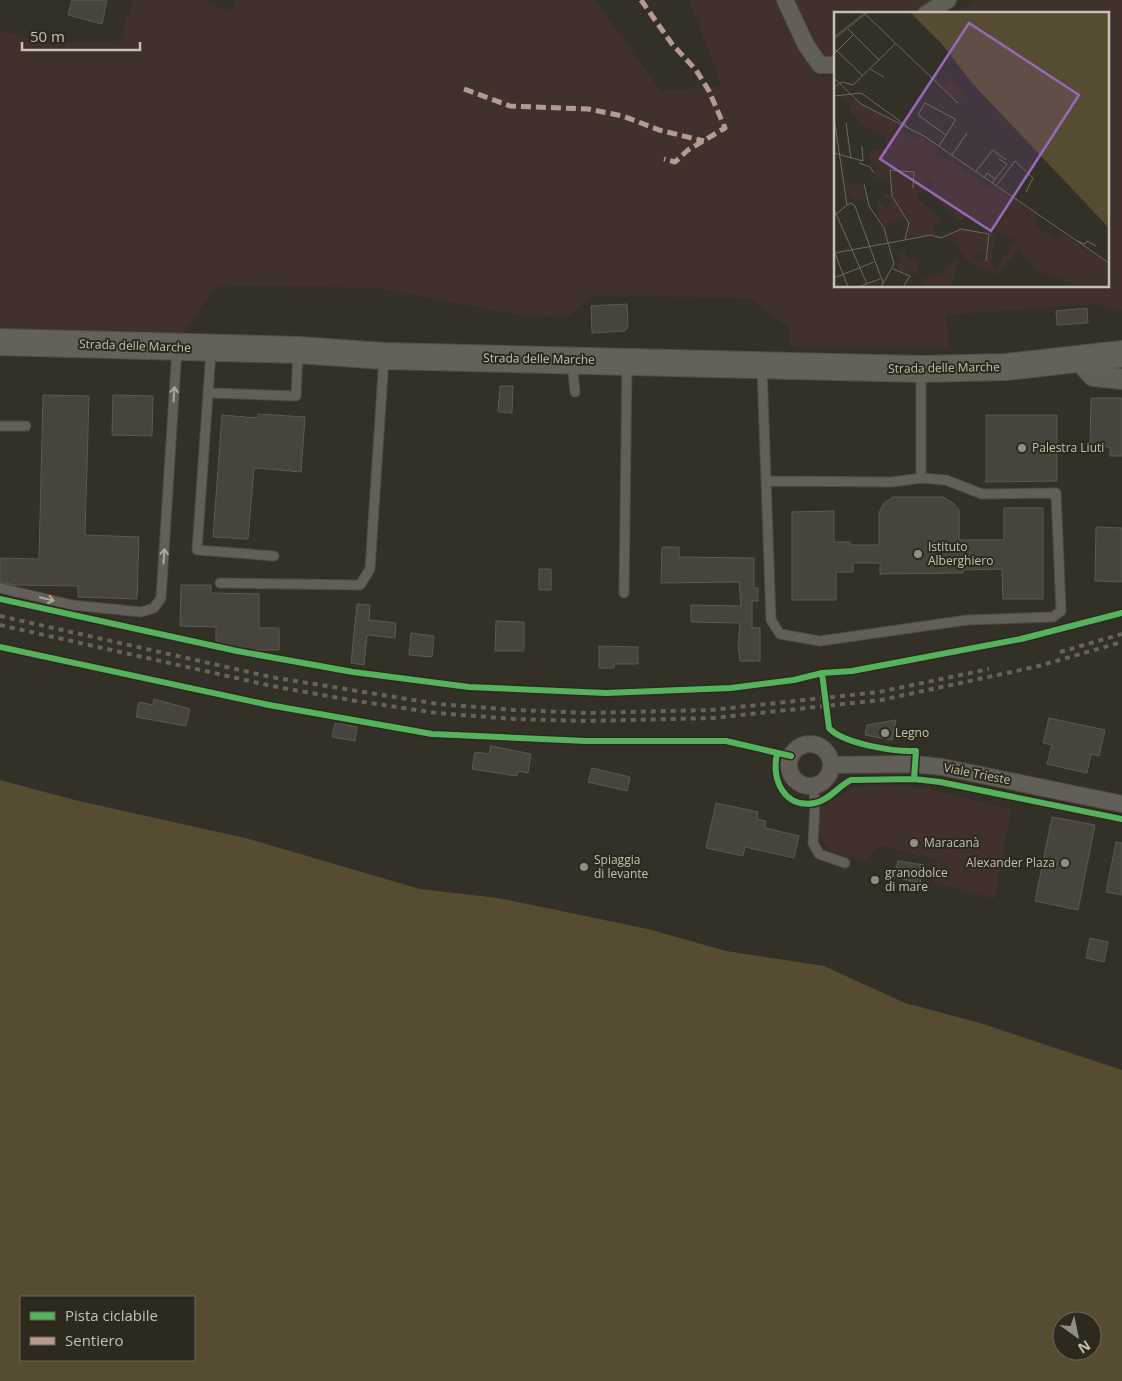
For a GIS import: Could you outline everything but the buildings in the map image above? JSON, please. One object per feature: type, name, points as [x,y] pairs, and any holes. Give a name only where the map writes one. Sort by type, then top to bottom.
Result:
[{"type":"main road","name":"Strada delle Marche","points":[[0,342],[298,350],[384,356],[571,359],[761,366],[921,369],[990,368],[1122,354]]},
{"type":"street","points":[[785,0],[806,44],[820,65],[834,64]]},
{"type":"street","points":[[929,12],[948,0]]},
{"type":"street","points":[[1078,359],[1093,376],[1122,379]]},
{"type":"street","points":[[815,744],[827,752],[831,765],[826,779],[813,786],[801,784],[792,775],[789,763],[795,751],[801,746],[815,744]]},
{"type":"street","name":"Viale Trieste","points":[[831,765],[914,764],[942,767],[1122,804]]},
{"type":"lane","points":[[0,588],[72,605],[141,612],[154,608],[161,598],[177,347]]},
{"type":"lane","points":[[211,348],[197,550],[274,556]]},
{"type":"lane","points":[[209,393],[296,396],[298,350]]},
{"type":"lane","points":[[220,583],[360,585],[370,569],[384,356]]},
{"type":"lane","points":[[571,359],[575,392]]},
{"type":"lane","points":[[624,593],[627,362]]},
{"type":"lane","points":[[761,366],[771,620],[780,634],[820,641],[967,620],[1053,617],[1061,611],[1056,493],[982,494],[946,480],[921,478],[892,482],[767,481]]},
{"type":"lane","points":[[921,369],[921,478]]},
{"type":"lane","points":[[0,426],[26,426]]},
{"type":"lane","points":[[813,786],[815,803],[813,842],[819,854],[845,863]]},
{"type":"shaded area","points":[[133,0],[203,0],[230,12],[235,0],[595,0],[661,91],[722,86],[689,0],[943,0],[924,12],[834,12],[834,58],[823,59],[811,67],[815,76],[834,74],[834,288],[1110,288],[1110,12],[956,12],[976,0],[1122,0],[1122,311],[1095,304],[946,315],[949,348],[790,347],[789,328],[749,298],[591,296],[571,315],[529,317],[378,288],[217,285],[181,336],[0,331],[0,31],[43,42],[119,41]]},
{"type":"shaded area","points":[[0,780],[75,800],[249,839],[420,889],[498,898],[648,929],[726,951],[824,966],[905,1003],[980,1023],[1122,1070],[1122,1381],[0,1381]]},
{"type":"shaded area","name":"Maracanà","points":[[893,785],[922,788],[1011,809],[995,899],[933,883],[936,860],[880,845],[864,862],[840,854],[826,846],[819,833],[820,811],[824,805],[853,787]]},
{"type":"railway","points":[[0,616],[271,677],[438,704],[515,710],[588,713],[711,710],[879,692],[989,669]]},
{"type":"railway","points":[[0,625],[272,686],[356,701],[437,713],[513,719],[588,721],[713,718],[881,700],[1035,667],[1122,642]]},
{"type":"railway","points":[[1060,652],[1122,634]]},
{"type":"marked path","points":[[641,0],[672,44],[696,70],[709,91],[725,128],[688,150],[675,162],[664,159]]},
{"type":"marked path","points":[[464,89],[510,106],[588,109],[623,116],[659,130],[704,141]]},
{"type":"cycle path","points":[[0,599],[237,651],[353,672],[469,687],[606,693],[731,688],[794,680],[822,673],[852,671],[1021,639],[1122,613]]},
{"type":"cycle path","points":[[0,647],[269,705],[432,734],[586,741],[726,741],[791,756]]},
{"type":"cycle path","points":[[822,673],[829,728],[836,734],[857,743],[896,750],[916,751],[914,779]]},
{"type":"cycle path","points":[[777,754],[776,773],[782,790],[788,797],[804,804],[815,803],[825,799],[851,780],[914,779],[940,782],[1122,819]]},
{"type":"place","name":"Palestra Liuti","points":[[1022,448]]},
{"type":"place","name":"Istituto Alberghiero","points":[[918,554]]},
{"type":"place","name":"Legno","points":[[885,733]]},
{"type":"place","name":"Maracanà","points":[[914,843]]},
{"type":"place","name":"Alexander Plaza","points":[[1065,863]]},
{"type":"place","name":"Spiaggia di levante","points":[[584,867]]},
{"type":"place","name":"granodolce di mare","points":[[875,880]]}]
